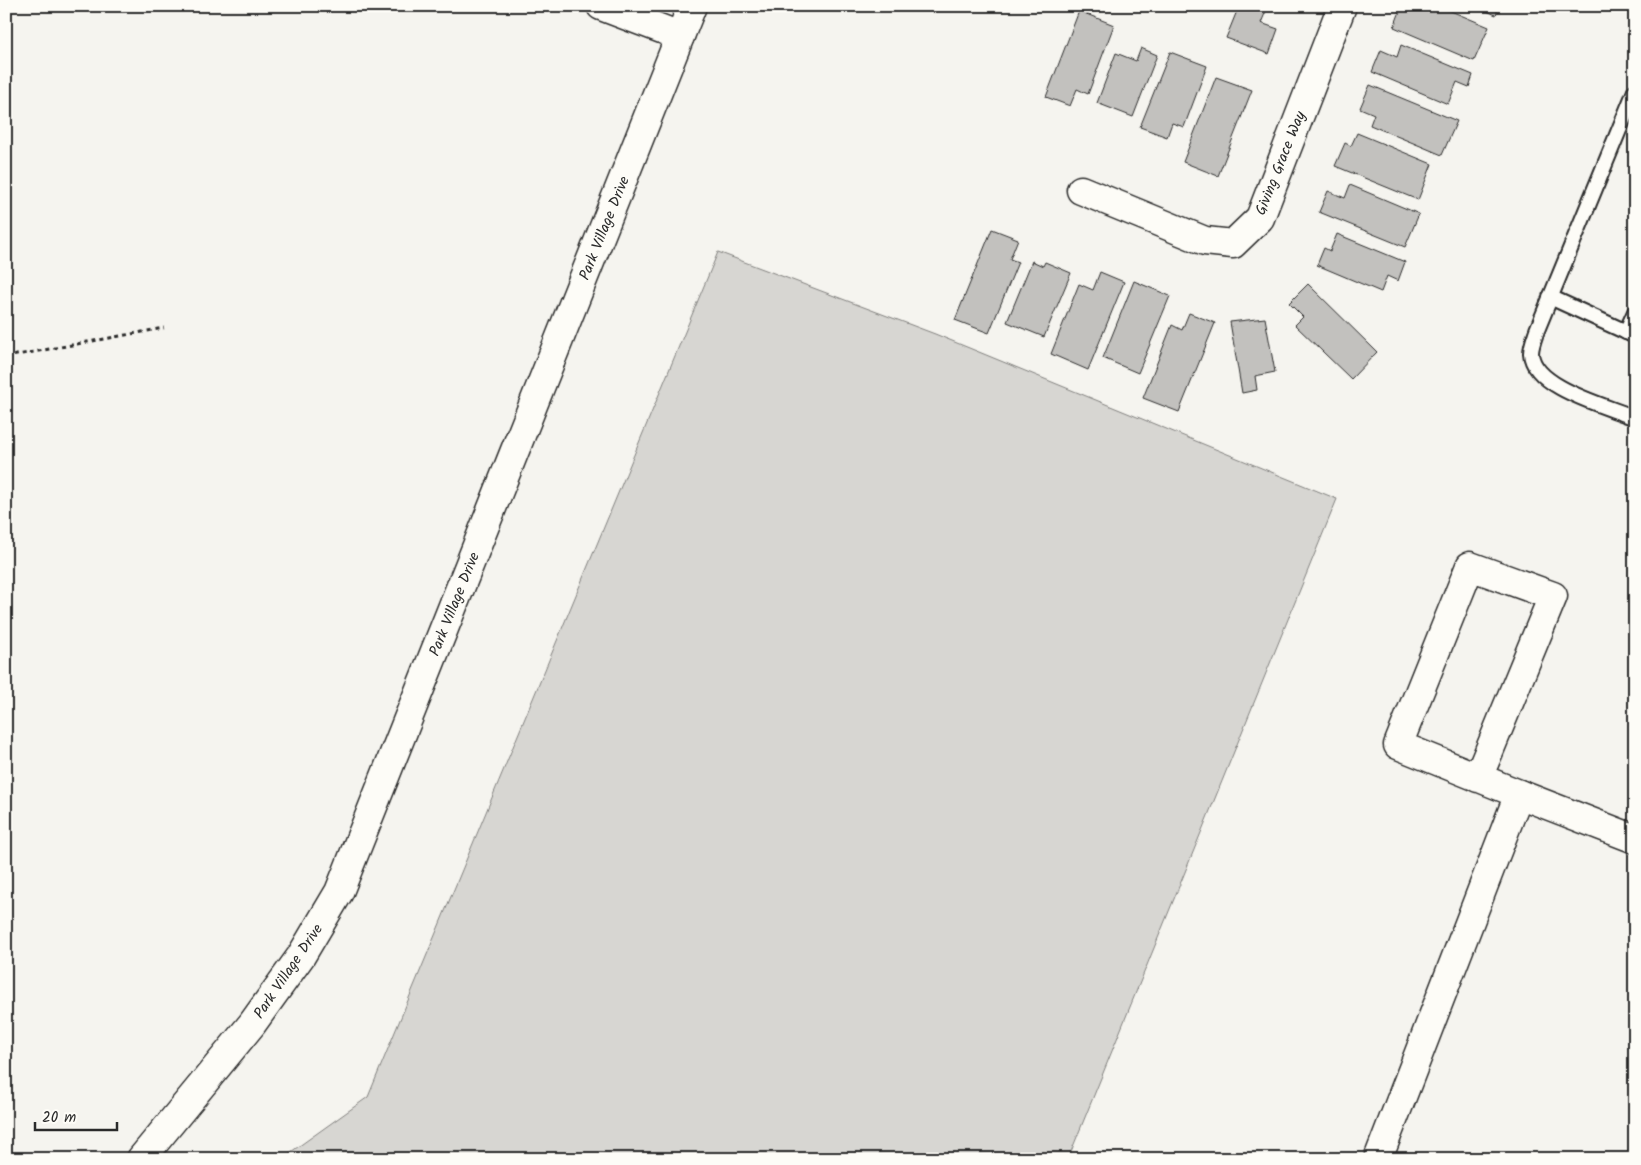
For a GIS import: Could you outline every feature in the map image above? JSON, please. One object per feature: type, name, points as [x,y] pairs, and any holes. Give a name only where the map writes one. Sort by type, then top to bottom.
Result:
[{"type":"street","points":[[600,6],[680,36]]},
{"type":"street","name":"Park Village Drive","points":[[141,1159],[252,1024],[300,956],[339,892],[692,6]]},
{"type":"street","name":"Giving Grace Way","points":[[1081,190],[1205,241],[1233,244],[1260,218],[1342,6]]},
{"type":"street","points":[[1478,778],[1553,596],[1470,566],[1398,746],[1478,778],[1635,839]]},
{"type":"street","points":[[1378,1159],[1519,794]]},
{"type":"lane","points":[[1635,91],[1536,330],[1531,352],[1538,372],[1553,384],[1635,418]]},
{"type":"lane","points":[[1550,297],[1631,334],[1635,312]]},
{"type":"path","points":[[6,357],[164,328]]},
{"type":"shaded area","points":[[718,252],[935,334],[1337,499],[1068,1159],[281,1159],[368,1097]]},
{"type":"building","points":[[1239,6],[1253,6],[1266,11],[1261,23],[1278,29],[1269,54],[1226,38]]},
{"type":"building","points":[[1402,6],[1439,6],[1489,27],[1474,61],[1394,27]]},
{"type":"building","points":[[1475,6],[1499,6],[1496,15]]},
{"type":"building","points":[[1079,11],[1114,25],[1088,94],[1077,89],[1070,106],[1046,97]]},
{"type":"building","points":[[1401,45],[1473,75],[1469,87],[1457,82],[1448,104],[1372,72],[1381,50],[1397,57]]},
{"type":"building","points":[[1141,48],[1157,55],[1133,117],[1097,103],[1116,53],[1136,61]]},
{"type":"building","points":[[1170,52],[1207,66],[1184,127],[1172,123],[1167,137],[1140,127]]},
{"type":"building","points":[[1216,77],[1252,90],[1218,176],[1183,162]]},
{"type":"building","points":[[1370,85],[1457,121],[1442,155],[1370,125],[1374,114],[1360,108]]},
{"type":"building","points":[[1357,133],[1432,164],[1418,200],[1335,166],[1345,143],[1351,146]]},
{"type":"building","points":[[1350,185],[1419,214],[1405,247],[1319,212],[1328,191],[1345,198]]},
{"type":"building","points":[[992,229],[1018,239],[1010,259],[1018,262],[989,333],[955,320]]},
{"type":"building","points":[[1337,234],[1405,262],[1398,281],[1387,276],[1381,292],[1317,265],[1324,248],[1330,251]]},
{"type":"building","points":[[1032,261],[1043,266],[1045,262],[1071,273],[1044,337],[1007,322]]},
{"type":"building","points":[[1100,272],[1124,282],[1088,370],[1051,354],[1079,284],[1093,290]]},
{"type":"building","points":[[1134,281],[1170,296],[1138,373],[1103,358]]},
{"type":"building","points":[[1308,284],[1377,352],[1351,379],[1295,325],[1303,317],[1289,303]]},
{"type":"building","points":[[1189,313],[1215,323],[1179,412],[1143,398],[1172,325],[1182,330]]},
{"type":"building","points":[[1265,318],[1275,372],[1255,376],[1257,390],[1242,393],[1230,322]]}]
